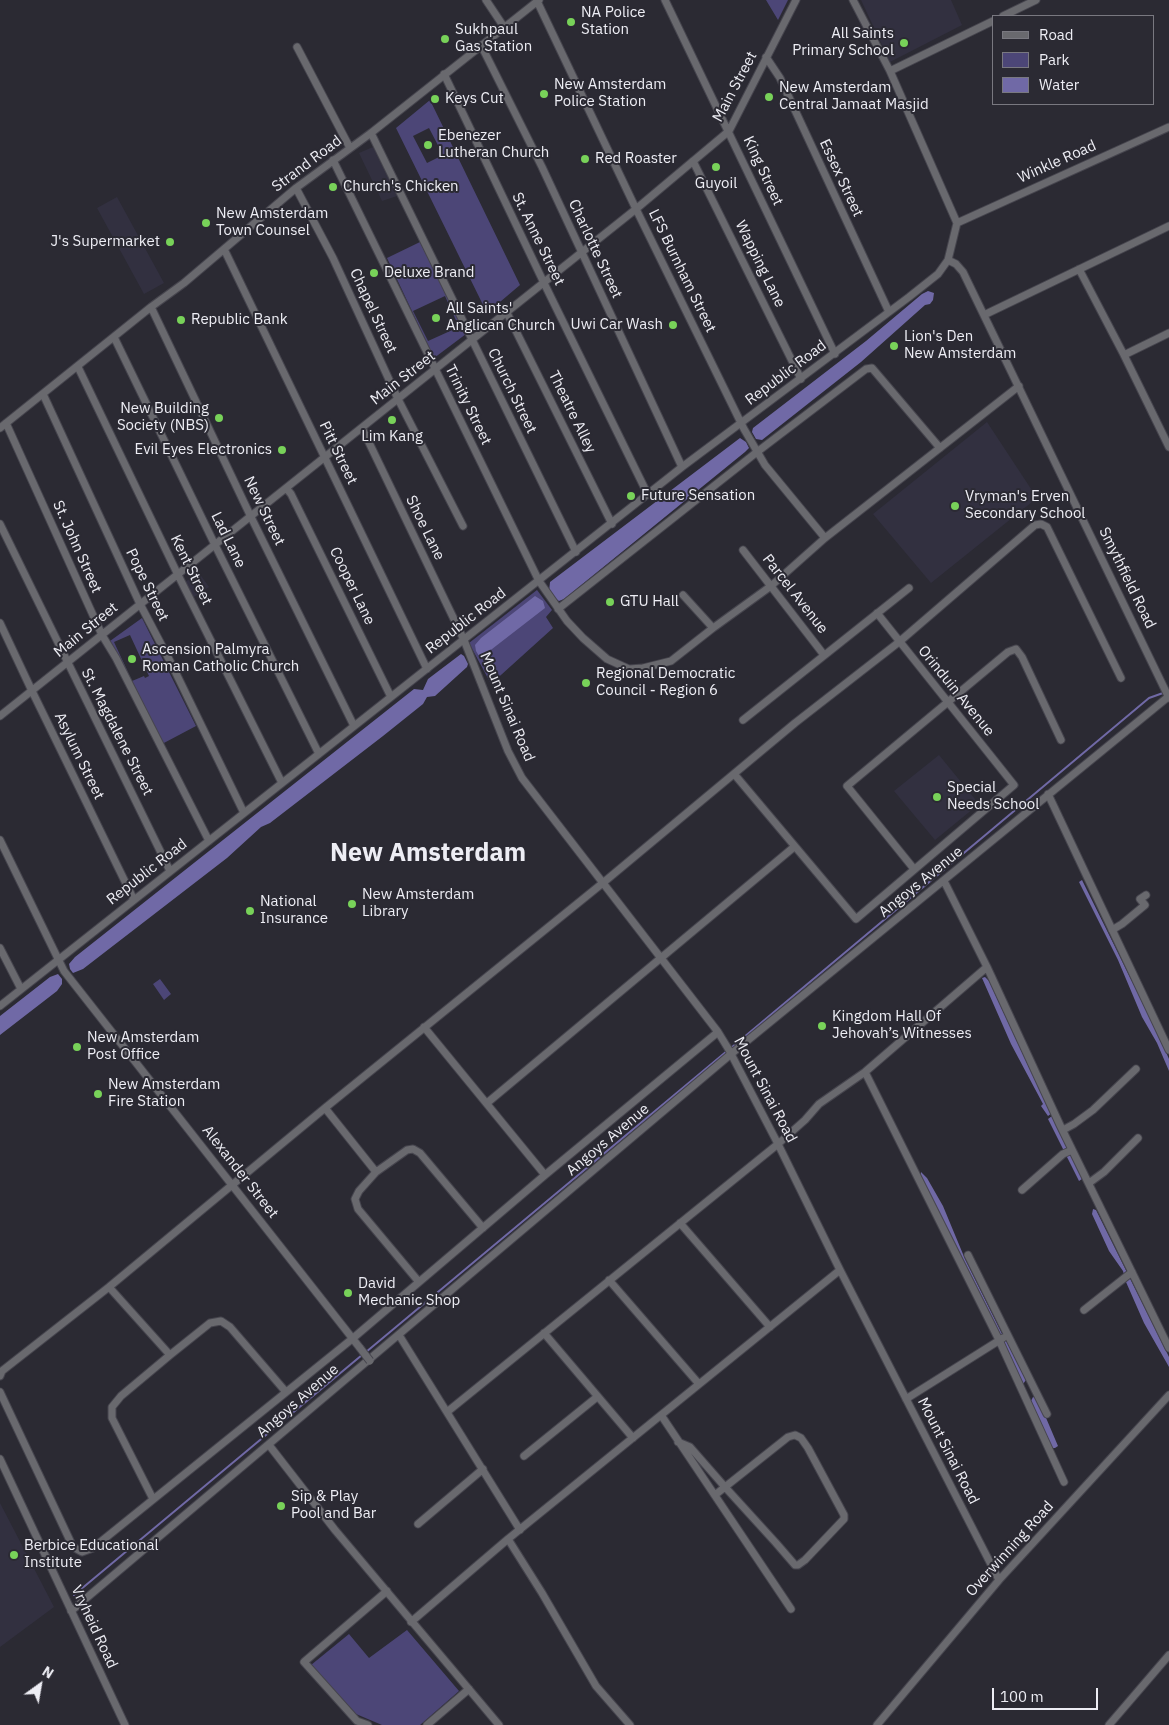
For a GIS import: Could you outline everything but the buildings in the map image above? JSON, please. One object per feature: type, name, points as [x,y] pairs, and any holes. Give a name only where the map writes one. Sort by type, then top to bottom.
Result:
[{"type":"street","points":[[486,0],[504,27]]},
{"type":"street","name":"King Street","points":[[665,0],[835,354]]},
{"type":"street","name":"Main Street","points":[[0,716],[544,283],[729,131],[796,0]]},
{"type":"street","points":[[853,0],[890,71],[957,223],[948,260]]},
{"type":"street","points":[[1005,15],[1036,0]]},
{"type":"street","name":"Strand Road","points":[[0,428],[78,367],[114,336],[184,283],[296,188],[371,133],[538,1]]},
{"type":"street","name":"LFS Burnham Street","points":[[538,1],[636,209],[757,452],[765,466],[825,538]]},
{"type":"street","points":[[890,71],[992,21]]},
{"type":"street","name":"Charlotte Street","points":[[481,45],[542,167],[682,467]]},
{"type":"street","points":[[297,47],[350,148]]},
{"type":"street","name":"Essex Street","points":[[766,57],[780,78],[889,312]]},
{"type":"street","name":"St. Anne Street","points":[[444,74],[648,495]]},
{"type":"street","name":"Winkle Road","points":[[957,223],[1169,127]]},
{"type":"street","name":"Church Street","points":[[371,133],[576,552]]},
{"type":"street","name":"Trinity Street","points":[[333,160],[539,581],[558,609],[583,638],[607,659],[629,668],[643,668],[672,661],[713,628],[771,586],[825,538],[1019,386]]},
{"type":"street","name":"Wapping Lane","points":[[693,161],[801,379]]},
{"type":"street","name":"Chapel Street","points":[[296,188],[335,262],[398,399],[463,526]]},
{"type":"street","points":[[984,315],[1169,226]]},
{"type":"street","name":"Pitt Street","points":[[224,249],[427,669]]},
{"type":"street","name":"Republic Road","points":[[0,1006],[682,467],[835,354],[938,274],[948,260]]},
{"type":"street","name":"Smythfield Road","points":[[948,260],[956,264],[963,272],[1166,681],[1169,698]]},
{"type":"street","points":[[1079,269],[1169,447]]},
{"type":"street","name":"New Street","points":[[151,307],[354,726]]},
{"type":"street","name":"Theatre Alley","points":[[507,312],[612,524]]},
{"type":"street","points":[[1124,355],[1169,333]]},
{"type":"street","name":"Lad Lane","points":[[114,336],[319,754]]},
{"type":"street","name":"Kent Street","points":[[78,367],[178,575],[282,784]]},
{"type":"street","points":[[558,609],[757,452],[866,369],[872,368],[940,448]]},
{"type":"street","name":"Pope Street","points":[[43,394],[140,604],[244,813]]},
{"type":"street","name":"St. John Street","points":[[6,423],[102,635],[116,658],[209,841]]},
{"type":"street","name":"Shoe Lane","points":[[362,428],[464,640]]},
{"type":"street","name":"Cooper Lane","points":[[286,488],[291,494],[391,697]]},
{"type":"street","name":"St. Magdalene Street","points":[[0,524],[170,871]]},
{"type":"street","points":[[0,1376],[2,1370],[109,1287],[796,723],[899,642],[1035,525],[1041,524],[1047,527],[1121,678]]},
{"type":"street","name":"Parcel Avenue","points":[[743,550],[824,655]]},
{"type":"street","points":[[743,720],[909,588]]},
{"type":"street","points":[[683,595],[713,628]]},
{"type":"street","name":"Orinduin Avenue","points":[[877,613],[1014,785],[914,869]]},
{"type":"street","name":"Asylum Street","points":[[0,623],[134,900]]},
{"type":"street","name":"Mount Sinai Road","points":[[464,640],[508,751],[522,778],[604,882],[725,1042],[999,1580]]},
{"type":"street","points":[[735,775],[856,919],[914,869],[847,786],[1008,652],[1016,649],[1022,657],[1061,740]]},
{"type":"street","name":"Angoys Avenue","points":[[72,1611],[730,1052],[1169,698]]},
{"type":"street","points":[[1048,794],[1169,1050]]},
{"type":"street","name":"Alexander Street","points":[[0,840],[64,971],[368,1360]]},
{"type":"street","points":[[487,1103],[794,847]]},
{"type":"street","points":[[944,881],[987,967],[1071,1150],[1169,1348]]},
{"type":"street","points":[[1112,930],[1145,905],[1140,899],[1146,895]]},
{"type":"street","points":[[0,948],[21,989]]},
{"type":"street","points":[[447,1412],[778,1144],[805,1120],[819,1104],[865,1072],[987,967]]},
{"type":"street","points":[[424,1027],[545,1175]]},
{"type":"street","points":[[0,1392],[73,1547],[82,1552],[93,1548],[352,1339],[545,1175],[718,1032]]},
{"type":"street","points":[[1063,1130],[1093,1110],[1136,1069]]},
{"type":"street","points":[[865,1072],[999,1340],[1064,1482]]},
{"type":"street","points":[[325,1108],[376,1172]]},
{"type":"street","points":[[1088,1183],[1104,1172],[1138,1138]]},
{"type":"street","points":[[419,1282],[358,1209],[355,1200],[359,1191],[376,1172],[407,1150],[413,1149],[420,1153],[483,1228]]},
{"type":"street","points":[[1022,1190],[1063,1154],[1071,1150]]},
{"type":"street","points":[[680,1223],[770,1327]]},
{"type":"street","points":[[968,1255],[1047,1414]]},
{"type":"street","points":[[411,1622],[508,1539],[840,1270]]},
{"type":"street","points":[[1084,1310],[1132,1272]]},
{"type":"street","points":[[609,1280],[699,1384]]},
{"type":"street","points":[[109,1287],[170,1355]]},
{"type":"street","points":[[153,1500],[112,1418],[112,1407],[121,1396],[170,1355],[210,1323],[221,1321],[230,1327],[286,1392]]},
{"type":"street","points":[[544,1333],[632,1438]]},
{"type":"street","points":[[399,1335],[520,1530]]},
{"type":"street","points":[[906,1399],[1007,1335]]},
{"type":"street","name":"Overwinning Road","points":[[876,1725],[999,1580],[1169,1395]]},
{"type":"street","points":[[524,1456],[597,1396]]},
{"type":"street","points":[[661,1415],[791,1609]]},
{"type":"street","points":[[678,1442],[690,1447],[726,1487],[795,1565],[804,1560],[844,1519],[844,1515],[808,1448],[801,1438],[795,1435],[788,1437],[726,1487],[714,1495]]},
{"type":"street","points":[[269,1445],[335,1530],[499,1725]]},
{"type":"street","name":"Vryheid Road","points":[[0,1459],[125,1725]]},
{"type":"street","points":[[418,1524],[483,1470]]},
{"type":"street","points":[[508,1539],[596,1686],[630,1725]]},
{"type":"street","points":[[368,1725],[357,1721],[304,1662],[387,1591]]},
{"type":"street","points":[[1109,1725],[1169,1655]]},
{"type":"street","points":[[427,1725],[469,1688]]},
{"type":"shaded area","name":"All Saints Primary School","points":[[861,0],[951,0],[962,25],[890,62]]},
{"type":"shaded area","points":[[373,147],[397,196],[382,201],[359,153]]},
{"type":"shaded area","points":[[117,197],[164,283],[144,294],[97,208]]},
{"type":"shaded area","name":"Vryman's Erven Secondary School","points":[[987,422],[1037,498],[931,583],[873,514]]},
{"type":"shaded area","points":[[199,573],[209,587],[194,597],[185,582]]},
{"type":"shaded area","name":"Special Needs School","points":[[939,755],[979,804],[935,840],[894,791]]},
{"type":"shaded area","name":"Berbice Educational Institute","points":[[0,1503],[54,1607],[0,1647]]},
{"type":"green space","points":[[766,0],[788,0],[778,20]]},
{"type":"green space","points":[[430,100],[520,285],[487,313],[396,128]],"holes":[[[429,128],[443,155],[427,163],[413,136]]]},
{"type":"green space","points":[[420,242],[466,334],[434,358],[387,258]],"holes":[[[445,296],[459,327],[428,341],[413,311]]]},
{"type":"green space","points":[[537,590],[552,610],[546,617],[553,628],[491,684],[469,643]]},
{"type":"green space","points":[[142,618],[196,726],[162,744],[110,641]],"holes":[[[130,635],[149,676],[132,681],[114,642]]]},
{"type":"green space","points":[[160,979],[171,994],[164,1000],[153,984]]},
{"type":"green space","points":[[407,1630],[459,1691],[420,1725],[382,1725],[356,1714],[311,1665],[349,1634],[369,1658]]},
{"type":"water","points":[[928,291],[934,293],[930,304],[925,305],[861,362],[762,440],[756,439],[752,432],[753,428]]},
{"type":"water","points":[[740,438],[746,442],[749,448],[745,452],[564,599],[559,601],[552,596],[549,592],[550,582]]},
{"type":"water","points":[[535,596],[543,601],[545,608],[483,656],[479,656],[475,645],[481,638]]},
{"type":"water","points":[[461,654],[468,664],[467,667],[435,696],[427,697],[423,704],[270,823],[261,827],[227,858],[83,969],[73,973],[69,964],[75,957],[414,689],[423,690],[428,679]]},
{"type":"water","points":[[1082,880],[1158,1034],[1169,1059],[1169,1071],[1157,1043],[1142,1017],[1118,960],[1079,882]]},
{"type":"water","points":[[58,974],[62,979],[62,984],[57,991],[0,1035],[0,1016],[50,977]]},
{"type":"water","points":[[985,977],[989,981],[1052,1113],[1048,1116],[1041,1106],[1043,1104],[1011,1044],[982,978]]},
{"type":"water","points":[[1052,1116],[1081,1176],[1082,1179],[1079,1181],[1048,1119]]},
{"type":"water","points":[[921,1172],[927,1178],[943,1206],[965,1259],[1001,1335],[999,1335],[937,1210],[921,1177]]},
{"type":"water","points":[[1093,1209],[1096,1210],[1169,1357],[1169,1367],[1144,1323],[1123,1271],[1109,1251],[1092,1214]]},
{"type":"water","points":[[1006,1340],[1026,1380],[1023,1384],[1004,1343]]},
{"type":"water","points":[[1033,1397],[1038,1399],[1058,1446],[1055,1448],[1052,1448],[1031,1401]]},
{"type":"waterway","points":[[731,1048],[1149,698],[1163,693]]},
{"type":"waterway","points":[[366,1352],[727,1051]]},
{"type":"waterway","points":[[74,1595],[362,1355]]},
{"type":"place","name":"NA Police Station","points":[[571,22]]},
{"type":"place","name":"Sukhpaul Gas Station","points":[[445,39]]},
{"type":"place","name":"All Saints Primary School","points":[[904,43]]},
{"type":"place","name":"New Amsterdam Police Station","points":[[544,94]]},
{"type":"place","name":"New Amsterdam Central Jamaat Masjid","points":[[769,97]]},
{"type":"place","name":"Keys Cut","points":[[435,99]]},
{"type":"place","name":"Ebenezer Lutheran Church","points":[[428,145]]},
{"type":"place","name":"Red Roaster","points":[[585,159]]},
{"type":"place","name":"Guyoil","points":[[716,167]]},
{"type":"place","name":"Church's Chicken","points":[[333,187]]},
{"type":"place","name":"New Amsterdam Town Counsel","points":[[206,223]]},
{"type":"place","name":"J's Supermarket","points":[[170,242]]},
{"type":"place","name":"Deluxe Brand","points":[[374,273]]},
{"type":"place","name":"All Saints' Anglican Church","points":[[436,318]]},
{"type":"place","name":"Republic Bank","points":[[181,320]]},
{"type":"place","name":"Uwi Car Wash","points":[[673,325]]},
{"type":"place","name":"Lion's Den New Amsterdam","points":[[894,346]]},
{"type":"place","name":"New Building Society (NBS)","points":[[219,418]]},
{"type":"place","name":"Lim Kang","points":[[392,420]]},
{"type":"place","name":"Evil Eyes Electronics","points":[[282,450]]},
{"type":"place","name":"Future Sensation","points":[[631,496]]},
{"type":"place","name":"Vryman's Erven Secondary School","points":[[955,506]]},
{"type":"place","name":"GTU Hall","points":[[610,602]]},
{"type":"place","name":"Ascension Palmyra Roman Catholic Church","points":[[132,659]]},
{"type":"place","name":"Regional Democratic Council - Region 6","points":[[586,683]]},
{"type":"place","name":"Special Needs School","points":[[937,797]]},
{"type":"place","name":"New Amsterdam Library","points":[[352,904]]},
{"type":"place","name":"National Insurance","points":[[250,911]]},
{"type":"place","name":"Kingdom Hall Of Jehovah’s Witnesses","points":[[822,1026]]},
{"type":"place","name":"New Amsterdam Post Office","points":[[77,1047]]},
{"type":"place","name":"New Amsterdam Fire Station","points":[[98,1094]]},
{"type":"place","name":"David Mechanic Shop","points":[[348,1293]]},
{"type":"place","name":"Sip & Play Pool and Bar","points":[[281,1506]]},
{"type":"place","name":"Berbice Educational Institute","points":[[14,1555]]},
{"type":"district","name":"New Amsterdam","points":[[428,854]]}]
